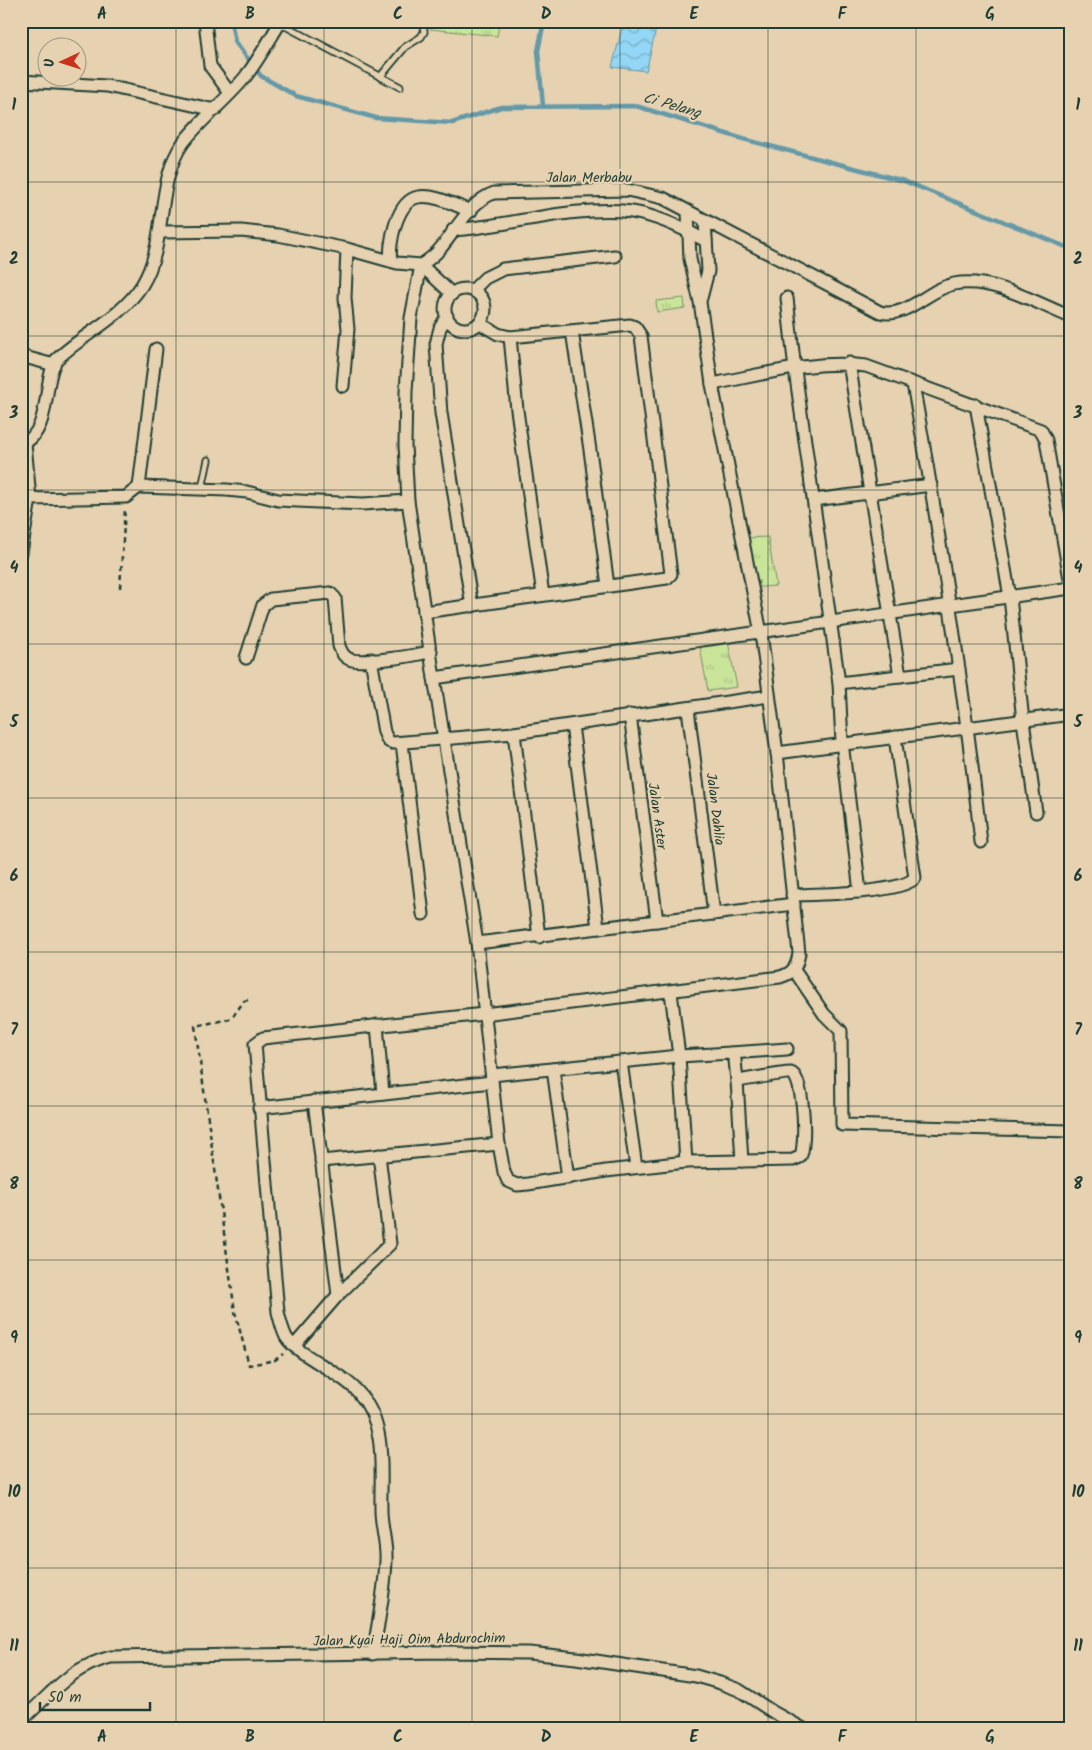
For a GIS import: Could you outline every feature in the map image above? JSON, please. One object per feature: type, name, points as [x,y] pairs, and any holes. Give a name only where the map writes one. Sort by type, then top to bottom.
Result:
[{"type":"street","points":[[205,21],[210,66],[230,93]]},
{"type":"street","points":[[21,553],[30,499],[23,444],[33,436],[42,420],[54,365],[62,354],[103,324],[133,297],[149,269],[160,232],[170,172],[183,143],[246,76],[278,25]]},
{"type":"street","points":[[21,81],[107,86],[215,110]]},
{"type":"street","name":"Jalan Merbabu","points":[[421,266],[438,251],[453,230],[471,211],[486,196],[494,193],[627,190],[662,198],[886,314],[900,311],[940,289],[954,284],[971,284],[1003,289],[1071,317]]},
{"type":"street","points":[[391,261],[389,250],[396,222],[404,208],[417,197],[431,197],[471,211]]},
{"type":"street","points":[[453,230],[568,213],[632,212],[661,219],[689,231],[706,241]]},
{"type":"street","points":[[373,1654],[386,1558],[381,1512],[379,1430],[366,1401],[347,1380],[294,1346],[286,1338],[278,1312],[259,1108],[255,1044],[257,1040],[671,992],[780,977],[794,970],[799,953],[777,752],[761,634],[712,384],[700,302],[690,259],[688,212]]},
{"type":"street","points":[[700,302],[708,271],[705,221]]},
{"type":"street","points":[[160,232],[241,232],[278,235],[347,249],[391,261],[421,266],[452,294]]},
{"type":"street","points":[[343,386],[348,329],[345,298],[347,249]]},
{"type":"street","points":[[473,290],[484,301],[484,317],[472,328],[457,327],[447,316],[445,308],[452,294],[458,290],[473,290],[485,278],[503,269],[615,256]]},
{"type":"street","points":[[421,266],[411,318],[406,391],[405,445],[408,502],[434,678],[446,740],[477,943],[498,1144],[504,1172],[508,1181],[518,1185],[636,1167],[686,1162],[793,1160],[800,1157],[804,1149],[803,1120],[799,1083],[794,1075],[785,1073],[756,1080],[737,1081]]},
{"type":"street","points":[[787,298],[795,370],[839,683],[842,742],[860,892]]},
{"type":"street","points":[[447,316],[440,328],[436,344],[441,412],[472,606]]},
{"type":"street","points":[[424,612],[667,578],[671,574],[645,363],[641,336],[635,327],[510,337],[498,334],[479,323]]},
{"type":"street","points":[[572,331],[592,460],[608,586]]},
{"type":"street","points":[[510,337],[517,410],[543,595]]},
{"type":"street","points":[[139,487],[156,349]]},
{"type":"street","points":[[21,356],[54,365]]},
{"type":"street","points":[[434,678],[761,634],[1071,587],[1044,434],[1041,430],[866,366],[849,363],[712,384]]},
{"type":"street","points":[[849,363],[900,676]]},
{"type":"street","points":[[912,384],[931,485],[968,727],[981,842]]},
{"type":"street","points":[[976,405],[1010,597],[1023,720],[1036,812]]},
{"type":"street","points":[[814,500],[931,485]]},
{"type":"street","points":[[30,499],[126,497],[139,487],[202,488],[247,492],[278,500],[363,504],[408,502]]},
{"type":"street","points":[[246,658],[263,605],[271,598],[330,593],[335,598],[339,646],[342,654],[353,660],[431,652]]},
{"type":"street","points":[[371,659],[385,737],[393,744],[514,733],[769,696]]},
{"type":"street","points":[[839,683],[959,669]]},
{"type":"street","name":"Jalan Dahlia","points":[[688,709],[714,914]]},
{"type":"street","points":[[777,752],[842,742],[1071,714]]},
{"type":"street","name":"Jalan Aster","points":[[630,716],[658,921]]},
{"type":"street","points":[[572,725],[598,928]]},
{"type":"street","points":[[514,733],[539,936]]},
{"type":"street","points":[[477,943],[714,914],[793,899],[860,892],[911,882],[916,876],[895,736]]},
{"type":"street","points":[[402,743],[423,914]]},
{"type":"street","points":[[794,970],[824,1014],[841,1031],[842,1125],[1071,1131]]},
{"type":"street","points":[[671,992],[686,1162]]},
{"type":"street","points":[[377,1025],[383,1094]]},
{"type":"street","points":[[259,1108],[383,1094],[553,1069],[678,1056],[787,1049]]},
{"type":"street","points":[[731,1053],[735,1060],[742,1161]]},
{"type":"street","points":[[621,1062],[636,1167]]},
{"type":"street","points":[[553,1069],[568,1178]]},
{"type":"street","points":[[314,1101],[338,1295]]},
{"type":"street","points":[[321,1161],[498,1144]]},
{"type":"street","points":[[294,1346],[338,1295],[390,1244],[379,1155]]},
{"type":"street","name":"Jalan Kyai Haji Oim Abdurochim","points":[[21,1721],[70,1675],[95,1661],[111,1657],[529,1653],[696,1676],[730,1685],[804,1729]]},
{"type":"lane","points":[[380,77],[405,47],[422,37],[424,21]]},
{"type":"lane","points":[[278,25],[400,88]]},
{"type":"lane","points":[[202,488],[208,460]]},
{"type":"path","points":[[120,588],[126,497]]},
{"type":"path","points":[[248,1000],[244,1001],[230,1019],[195,1026],[206,1113],[236,1312],[249,1365],[275,1360],[294,1346]]},
{"type":"green space","points":[[431,21],[500,21],[497,36],[430,29]]},
{"type":"green space","points":[[684,298],[685,308],[657,312],[656,301]]},
{"type":"green space","points":[[768,537],[776,586],[748,588],[742,538]]},
{"type":"green space","points":[[728,642],[737,687],[708,691],[700,647]]},
{"type":"water","points":[[624,21],[658,21],[646,71],[612,67]]},
{"type":"waterway","name":"Ci Pelang","points":[[231,21],[235,42],[261,76],[296,96],[376,118],[452,123],[501,107],[636,106],[743,139],[904,181],[1071,249]]},
{"type":"waterway","points":[[543,106],[538,51],[544,21]]}]
